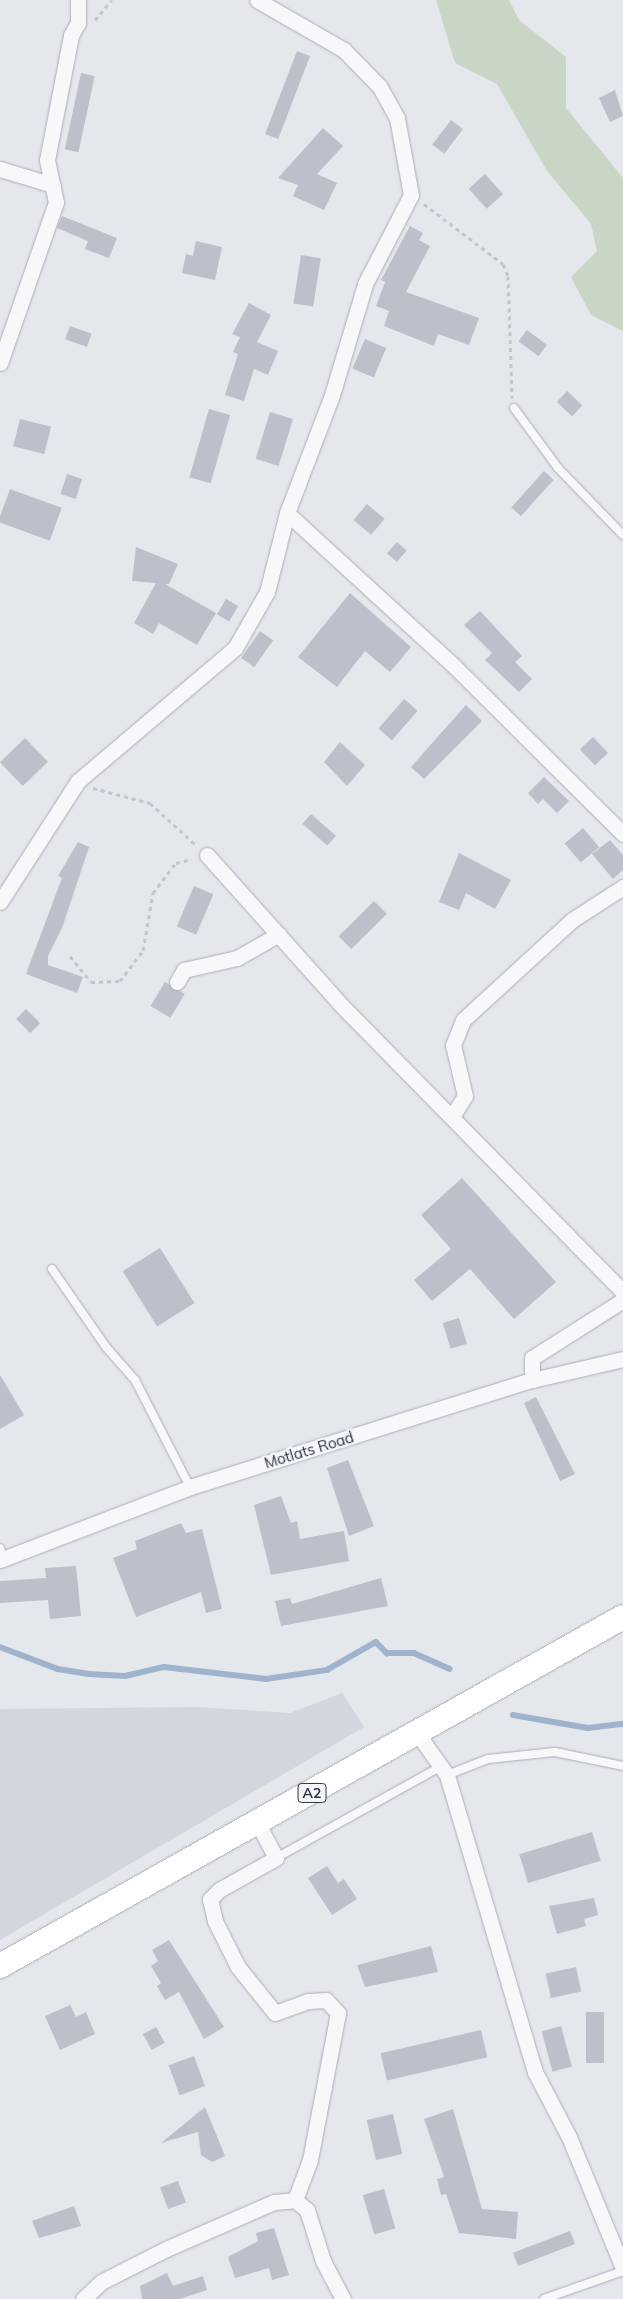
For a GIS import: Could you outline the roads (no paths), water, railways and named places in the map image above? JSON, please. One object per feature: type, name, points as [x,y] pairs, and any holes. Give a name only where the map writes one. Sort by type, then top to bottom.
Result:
[{"type":"main road","name":"A2","points":[[0,1966],[258,1824],[623,1617]]},
{"type":"street","points":[[1,358],[56,202],[48,160],[71,35],[78,23],[78,0]]},
{"type":"street","points":[[0,902],[78,781],[235,648],[268,592],[286,514],[332,395],[365,284],[411,195],[396,118],[379,86],[344,50],[257,0]]},
{"type":"street","points":[[0,169],[53,185]]},
{"type":"street","points":[[286,514],[453,665],[623,834]]},
{"type":"street","points":[[207,855],[343,1007],[454,1115],[623,1292]]},
{"type":"street","points":[[454,1115],[465,1096],[453,1045],[463,1020],[572,920],[623,887]]},
{"type":"street","points":[[177,982],[184,970],[237,958],[279,934]]},
{"type":"street","points":[[532,1380],[532,1358],[623,1300]]},
{"type":"street","name":"Motlats Road","points":[[1,1555],[190,1487],[532,1380],[623,1359]]},
{"type":"street","points":[[418,1733],[444,1771],[535,2072],[569,2137],[623,2270]]},
{"type":"street","points":[[258,1824],[276,1858],[210,1899],[215,1921],[234,1959],[264,2005],[275,2013],[326,2000],[338,2013],[310,2160],[296,2200]]},
{"type":"street","points":[[83,2299],[100,2282],[166,2249],[274,2202],[296,2200],[307,2210],[323,2261],[344,2299]]},
{"type":"lane","points":[[514,408],[558,468],[623,535]]},
{"type":"lane","points":[[52,1268],[106,1347],[136,1380],[190,1487]]},
{"type":"lane","points":[[276,1858],[444,1771],[488,1759],[555,1752],[623,1766]]},
{"type":"lane","points":[[544,2299],[623,2270]]},
{"type":"waterway","points":[[0,1647],[58,1669],[89,1674],[125,1676],[164,1667],[266,1679],[327,1670],[376,1642],[387,1653],[414,1653],[450,1669]]},
{"type":"waterway","points":[[513,1715],[588,1728],[623,1724]]}]
